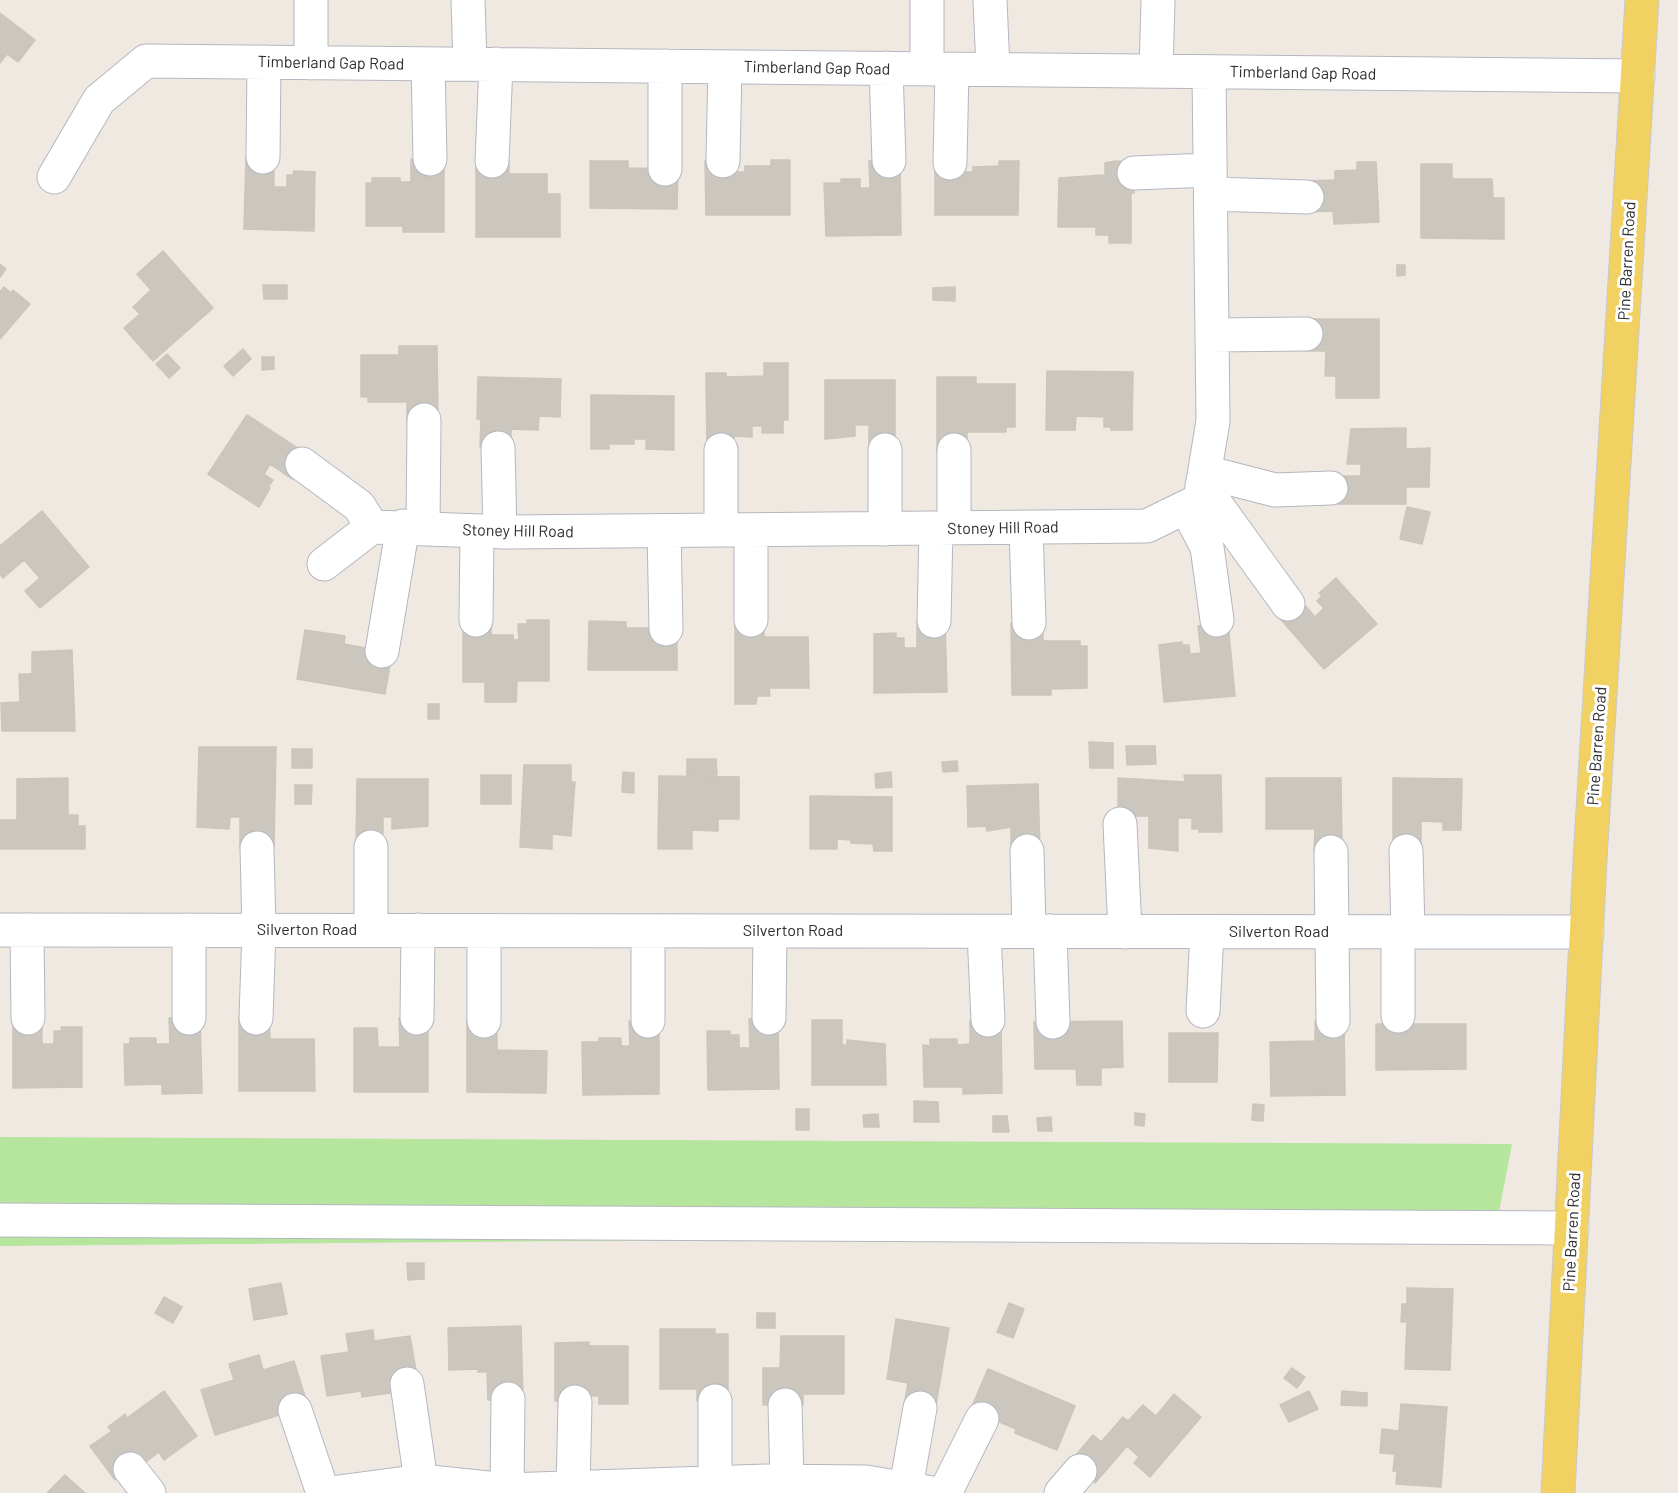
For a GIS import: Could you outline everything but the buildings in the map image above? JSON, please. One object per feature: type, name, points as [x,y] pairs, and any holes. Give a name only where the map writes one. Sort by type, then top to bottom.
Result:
[{"type":"main road","name":"Pine Barren Road","points":[[1558,1493],[1587,932],[1641,0]]},
{"type":"street","points":[[311,0],[311,63]]},
{"type":"street","points":[[468,0],[483,64],[492,161]]},
{"type":"street","points":[[927,0],[939,69],[950,162]]},
{"type":"street","points":[[990,0],[993,69]]},
{"type":"street","points":[[1156,71],[1158,0]]},
{"type":"street","name":"Timberland Gap Road","points":[[54,177],[99,100],[146,61],[1638,76]]},
{"type":"street","points":[[263,157],[264,62]]},
{"type":"street","points":[[428,64],[430,159]]},
{"type":"street","points":[[665,66],[665,169]]},
{"type":"street","points":[[723,161],[725,67]]},
{"type":"street","points":[[886,68],[889,160]]},
{"type":"street","points":[[1209,72],[1213,421],[1198,488],[1217,620]]},
{"type":"street","points":[[1134,173],[1306,197]]},
{"type":"street","points":[[1212,334],[1306,334]]},
{"type":"street","points":[[382,651],[399,527],[424,420]]},
{"type":"street","points":[[476,620],[498,448]]},
{"type":"street","points":[[721,450],[751,620]]},
{"type":"street","points":[[885,450],[885,529]]},
{"type":"street","points":[[934,621],[954,450]]},
{"type":"street","points":[[302,464],[359,506],[399,527]]},
{"type":"street","points":[[1198,488],[1275,490],[1331,488]]},
{"type":"street","points":[[1198,488],[1288,604]]},
{"type":"street","name":"Stoney Hill Road","points":[[399,527],[489,531],[664,531],[1147,526],[1198,488]]},
{"type":"street","points":[[324,564],[399,527]]},
{"type":"street","points":[[1026,528],[1029,623]]},
{"type":"street","points":[[664,531],[666,629]]},
{"type":"street","points":[[1120,824],[1125,932]]},
{"type":"street","points":[[371,847],[371,930]]},
{"type":"street","points":[[256,1018],[259,930],[257,848]]},
{"type":"street","points":[[1027,851],[1053,1022]]},
{"type":"street","points":[[1398,1016],[1406,851]]},
{"type":"street","points":[[1331,852],[1333,1021]]},
{"type":"street","points":[[14,930],[28,1018]]},
{"type":"street","name":"Silverton Road","points":[[14,930],[1587,932]]},
{"type":"street","points":[[189,930],[189,1018]]},
{"type":"street","points":[[417,1018],[418,930]]},
{"type":"street","points":[[483,931],[484,1021]]},
{"type":"street","points":[[648,931],[648,1021]]},
{"type":"street","points":[[769,1018],[770,931]]},
{"type":"street","points":[[984,932],[988,1020]]},
{"type":"street","points":[[1203,1011],[1207,932]]},
{"type":"street","points":[[0,1220],[1572,1228]]},
{"type":"street","points":[[407,1384],[439,1486]]},
{"type":"street","points":[[507,1492],[508,1399]]},
{"type":"street","points":[[715,1401],[721,1486]]},
{"type":"street","points":[[573,1488],[575,1402]]},
{"type":"street","points":[[785,1405],[787,1481]]},
{"type":"street","points":[[331,1493],[439,1486],[507,1492],[573,1488],[667,1489],[787,1481],[829,1487],[866,1482],[919,1490],[920,1408]]},
{"type":"street","points":[[295,1410],[323,1493]]},
{"type":"street","points":[[945,1493],[982,1419]]},
{"type":"green space","points":[[0,1137],[1512,1144],[1495,1233],[0,1246]]}]
